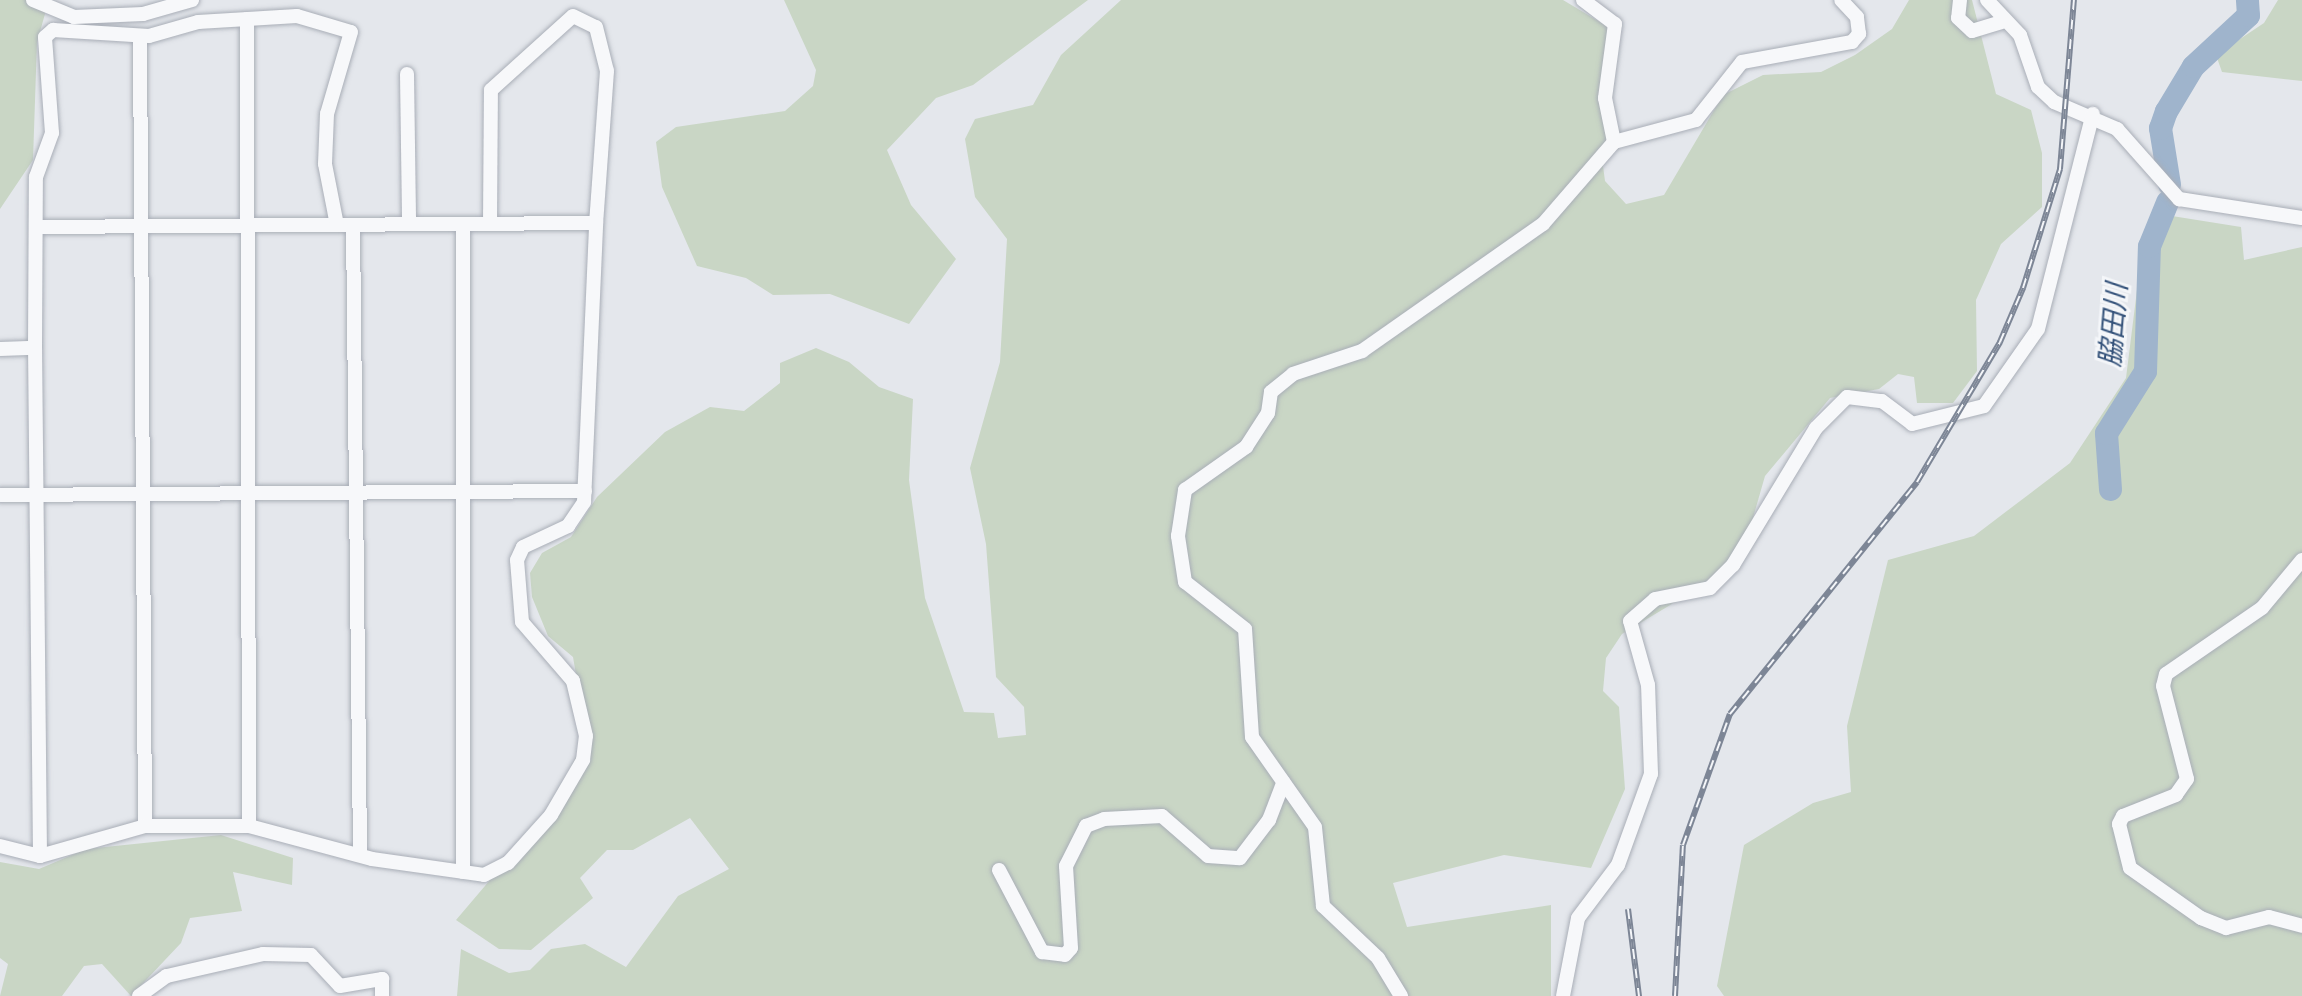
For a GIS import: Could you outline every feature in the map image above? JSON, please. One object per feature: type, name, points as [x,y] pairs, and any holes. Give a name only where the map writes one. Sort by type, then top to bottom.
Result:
[{"type":"street","points":[[33,0],[74,17],[143,14],[192,0]]},
{"type":"street","points":[[1583,0],[1615,24],[1605,98],[1614,142]]},
{"type":"street","points":[[1401,996],[1378,958],[1324,906],[1315,827],[1252,737],[1245,629],[1185,583],[1178,536],[1185,490],[1194,478],[1246,446],[1268,413],[1271,392],[1293,374],[1362,351],[1543,224],[1614,142],[1696,120],[1742,62],[1852,42],[1859,34],[1857,17],[1842,0]]},
{"type":"street","points":[[1960,0],[1958,18],[1972,32],[2002,22]]},
{"type":"street","points":[[1987,0],[2002,22],[2020,35],[2038,87],[2054,102],[2093,114],[2141,151],[2179,199],[2302,218]]},
{"type":"street","points":[[40,856],[34,348],[36,177],[52,132],[45,37],[53,30],[140,36],[198,22],[298,16],[351,32],[327,114],[325,164],[337,225]]},
{"type":"street","points":[[0,846],[40,856],[145,826],[249,826],[360,853],[484,874],[508,863],[551,815],[583,760],[585,713],[573,681],[522,622],[517,560],[523,547],[568,526],[581,513],[585,491],[596,223],[607,71],[596,27],[573,16],[491,90],[490,224]]},
{"type":"street","points":[[247,19],[249,826]]},
{"type":"street","points":[[140,36],[145,826]]},
{"type":"street","points":[[407,74],[409,224]]},
{"type":"street","points":[[1563,996],[1578,918],[1618,865],[1651,774],[1648,685],[1630,621],[1655,599],[1710,588],[1726,572],[1770,513],[1816,428],[1847,397],[1882,401],[1912,424],[1984,406],[2038,329],[2093,114]]},
{"type":"street","points":[[36,227],[596,223]]},
{"type":"street","points":[[463,224],[463,872]]},
{"type":"street","points":[[353,225],[360,853]]},
{"type":"street","points":[[0,349],[34,348]]},
{"type":"street","points":[[0,495],[585,491]]},
{"type":"street","points":[[2302,560],[2262,608],[2166,674],[2163,686],[2187,779],[2176,795],[2123,816],[2119,824],[2130,868],[2201,918],[2226,928],[2269,918],[2302,926]]},
{"type":"street","points":[[999,870],[1042,952],[1065,955],[1071,947],[1066,866],[1086,826],[1162,816],[1208,856],[1240,858],[1269,820],[1283,783]]},
{"type":"street","points":[[139,996],[167,976],[262,954],[311,955],[340,986],[382,979],[382,996]]},
{"type":"green space","points":[[0,0],[49,0],[37,42],[33,160],[0,209]]},
{"type":"green space","points":[[784,0],[1088,0],[973,85],[936,98],[887,150],[911,205],[956,259],[909,324],[830,294],[773,295],[746,278],[697,266],[662,187],[656,142],[676,127],[785,111],[813,86],[816,70]]},
{"type":"green space","points":[[1121,0],[1563,0],[1620,34],[1603,166],[1605,181],[1626,204],[1664,195],[1723,95],[1763,75],[1821,72],[1855,55],[1892,29],[1909,0],[1972,0],[1996,94],[2031,110],[2042,153],[2042,207],[2001,244],[1976,300],[1977,371],[1953,403],[1917,403],[1914,377],[1898,374],[1879,389],[1830,398],[1765,476],[1740,563],[1622,634],[1606,658],[1603,691],[1619,707],[1625,789],[1591,868],[1504,855],[1393,883],[1407,927],[1551,905],[1551,996],[457,996],[461,949],[509,973],[530,970],[551,949],[585,944],[626,967],[678,896],[729,869],[690,818],[633,850],[607,850],[580,878],[593,898],[531,950],[499,949],[456,920],[548,812],[578,753],[582,710],[573,657],[548,636],[532,597],[530,573],[542,553],[571,537],[597,497],[665,432],[710,407],[744,411],[780,383],[780,363],[816,348],[849,362],[879,387],[913,399],[909,480],[925,598],[964,712],[994,713],[998,738],[1026,735],[1024,707],[996,677],[986,544],[970,468],[1000,362],[1007,239],[975,197],[965,139],[975,119],[1033,105],[1061,55]]},
{"type":"green space","points":[[2278,0],[2302,0],[2302,81],[2222,72],[2216,55],[2264,23]]},
{"type":"green space","points":[[2172,216],[2241,227],[2244,260],[2302,247],[2302,996],[1724,996],[1717,986],[1744,845],[1813,803],[1851,792],[1847,726],[1888,560],[1974,536],[2070,463],[2126,378],[2143,242]]},
{"type":"green space","points":[[221,835],[293,858],[292,885],[233,872],[242,911],[190,918],[181,943],[131,996],[102,964],[84,966],[62,996],[0,996],[8,964],[0,958],[0,862],[39,869],[86,849]]},
{"type":"waterway","name":"脇田川","points":[[2169,184],[2160,128],[2166,111],[2193,66],[2248,15],[2247,0]]},
{"type":"waterway","name":"脇田川","points":[[2110,489],[2106,433],[2145,371],[2149,246],[2167,202]]},
{"type":"railway","points":[[1675,996],[1683,845],[1730,714],[1917,482],[2000,342],[2023,288],[2060,169],[2074,0]]},
{"type":"railway","points":[[1628,909],[1639,996]]}]
